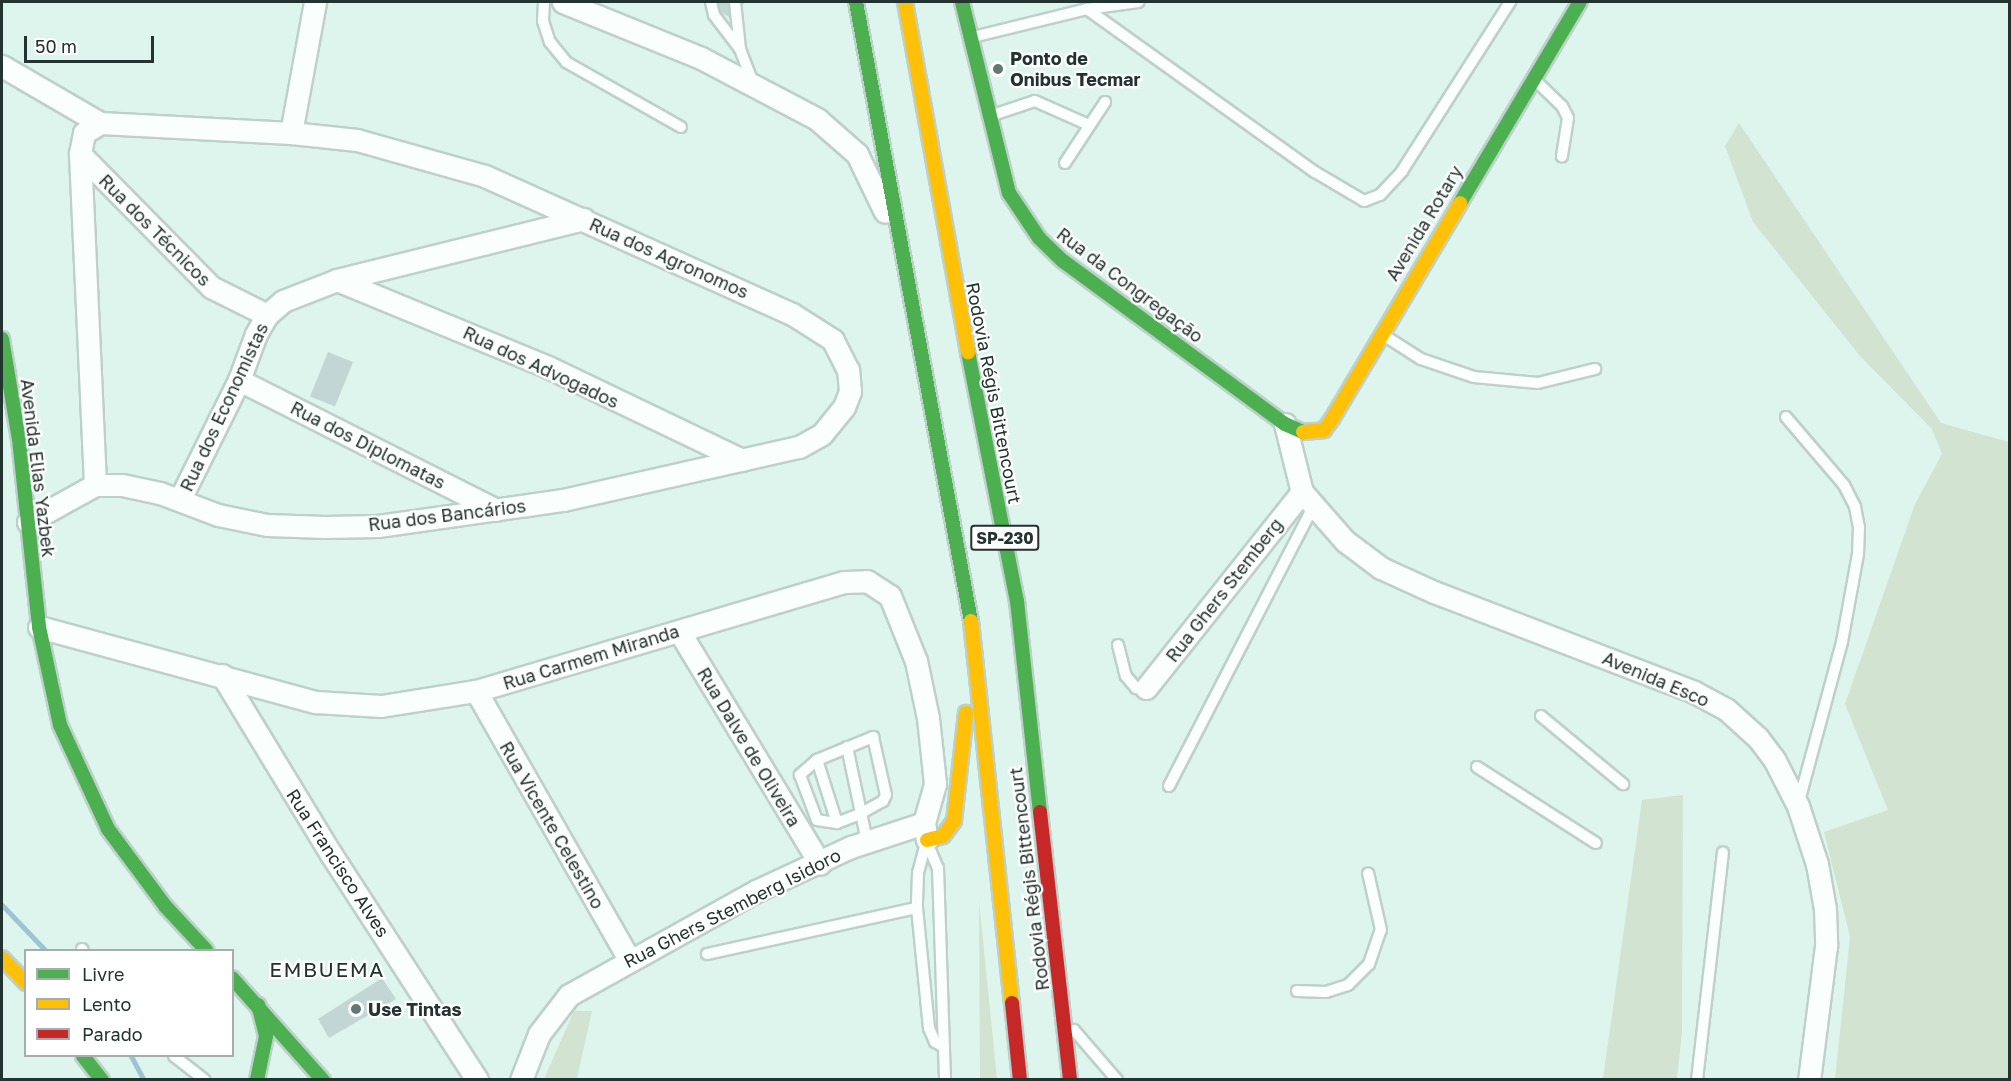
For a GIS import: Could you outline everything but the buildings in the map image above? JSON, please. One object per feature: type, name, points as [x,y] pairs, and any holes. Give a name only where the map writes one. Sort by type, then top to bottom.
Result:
[{"type":"main road","name":"Rodovia Régis Bittencourt","points":[[856,2],[915,276],[972,624],[1020,1080]]},
{"type":"main road","name":"Rodovia Régis Bittencourt","points":[[905,2],[951,267],[1017,601],[1070,1080]]},
{"type":"main road","name":"Rua da Congregação","points":[[962,2],[1009,193],[1039,238],[1063,261],[1285,424]]},
{"type":"main road","name":"Avenida Rotary","points":[[1285,424],[1308,434],[1324,430],[1379,333],[1580,2]]},
{"type":"main road","points":[[849,48],[889,219],[915,276]]},
{"type":"main road","name":"Avenida Elias Yazbek","points":[[2,339],[5,377],[28,522],[39,627],[60,725],[108,829],[166,907],[204,949]]},
{"type":"main road","points":[[925,832],[943,836],[954,821],[963,755],[972,624]]},
{"type":"main road","points":[[2,958],[24,981]]},
{"type":"main road","points":[[234,980],[322,1079]]},
{"type":"main road","points":[[258,1005],[266,1036],[259,1080]]},
{"type":"main road","points":[[84,1057],[102,1080]]},
{"type":"main road","points":[[259,1080],[280,1068],[296,1065],[322,1079]]},
{"type":"street","points":[[291,133],[315,2]]},
{"type":"street","points":[[563,2],[753,83],[817,119],[857,154],[889,219]]},
{"type":"street","points":[[2,66],[100,123],[291,133],[357,140],[425,157],[485,176],[584,219]]},
{"type":"street","points":[[28,522],[95,485],[80,154],[84,133],[100,123]]},
{"type":"street","name":"Rua dos Técnicos","points":[[80,154],[211,287],[267,315]]},
{"type":"street","name":"Rua dos Agronomos","points":[[267,315],[306,289],[584,219],[792,314],[833,340],[848,370],[850,391],[836,421],[799,447]]},
{"type":"street","name":"Rua dos Advogados","points":[[337,280],[538,363],[742,460]]},
{"type":"street","name":"Rua dos Economistas","points":[[180,499],[239,380],[267,315]]},
{"type":"street","name":"Rua dos Diplomatas","points":[[239,380],[496,510]]},
{"type":"street","name":"Avenida Esco","points":[[1285,424],[1307,499],[1345,541],[1381,568],[1434,592],[1694,692],[1726,709],[1758,738],[1774,759],[1798,806],[1817,864],[1826,946],[1809,1080]]},
{"type":"street","name":"Rua dos Bancários","points":[[95,485],[122,485],[180,499],[218,515],[267,525],[378,526],[496,510],[641,484],[799,447]]},
{"type":"street","name":"Rua Ghers Stemberg","points":[[1146,688],[1307,499]]},
{"type":"street","name":"Rua Carmem Miranda","points":[[39,627],[316,702],[381,706],[476,691],[857,579],[878,585],[900,614],[916,661],[928,718],[935,784],[925,832]]},
{"type":"street","name":"Rua Dalve de Oliveira","points":[[679,631],[820,864]]},
{"type":"street","name":"Rua Francisco Alves","points":[[222,675],[331,854],[477,1080]]},
{"type":"street","name":"Rua Vicente Celestino","points":[[476,691],[629,959]]},
{"type":"street","name":"Rua Ghers Stemberg Isidoro","points":[[521,1080],[539,1034],[569,995],[629,959],[756,891],[867,842],[925,832]]},
{"type":"lane","points":[[544,2],[543,21],[550,42],[566,63],[681,127]]},
{"type":"lane","points":[[711,2],[714,15],[740,49]]},
{"type":"lane","points":[[735,2],[740,49],[753,83]]},
{"type":"lane","points":[[971,38],[1087,9],[1139,2]]},
{"type":"lane","points":[[1087,9],[1315,172],[1364,201],[1380,195],[1402,171],[1510,2]]},
{"type":"lane","points":[[1533,78],[1562,106],[1568,118],[1562,157]]},
{"type":"lane","points":[[990,117],[1035,101],[1089,125]]},
{"type":"lane","points":[[1065,163],[1105,102]]},
{"type":"lane","points":[[1379,333],[1421,359],[1474,377],[1538,383],[1595,369]]},
{"type":"lane","points":[[1785,417],[1844,485],[1855,507],[1859,526],[1842,642],[1798,806]]},
{"type":"lane","points":[[1169,786],[1307,499]]},
{"type":"lane","points":[[1118,645],[1126,676],[1136,688],[1146,688]]},
{"type":"lane","points":[[1541,716],[1623,784]]},
{"type":"lane","points":[[877,740],[886,795],[883,801],[860,814],[837,823],[817,820],[800,775],[817,760],[847,747],[877,740]]},
{"type":"lane","points":[[847,747],[867,842]]},
{"type":"lane","points":[[817,760],[837,823]]},
{"type":"lane","points":[[1477,766],[1596,843]]},
{"type":"lane","points":[[925,832],[918,873],[917,908],[929,1028],[935,1042],[944,1047]]},
{"type":"lane","points":[[925,832],[938,868],[945,1080]]},
{"type":"lane","points":[[1697,1080],[1723,852]]},
{"type":"lane","points":[[1297,991],[1326,992],[1348,985],[1369,964],[1381,930],[1368,873]]},
{"type":"lane","points":[[707,954],[917,908]]},
{"type":"lane","points":[[1064,1017],[1117,1080]]},
{"type":"lane","points":[[175,1057],[205,1080]]},
{"type":"green space","points":[[1739,123],[1941,423],[2009,442],[2009,1079],[1835,1079],[1850,937],[1824,832],[1888,810],[1845,704],[1915,504],[1942,454],[1932,429],[1860,356],[1753,222],[1725,146]]},
{"type":"green space","points":[[1683,795],[1682,1032],[1677,1079],[1603,1079],[1642,800]]},
{"type":"green space","points":[[979,900],[997,1079],[980,1079]]},
{"type":"green space","points":[[574,1011],[592,1011],[577,1079],[544,1079]]},
{"type":"waterway","points":[[2,905],[44,949]]},
{"type":"waterway","points":[[132,1057],[144,1080]]},
{"type":"traffic: fast","points":[[856,2],[971,621]]},
{"type":"traffic: fast","points":[[962,2],[1009,193],[1039,238],[1063,261],[1285,424],[1303,432]]},
{"type":"traffic: fast","points":[[1460,203],[1580,2]]},
{"type":"traffic: fast","points":[[2,339],[19,439],[39,627],[60,725],[108,829],[166,907],[205,949]]},
{"type":"traffic: fast","points":[[968,352],[1017,601],[1040,812]]},
{"type":"traffic: fast","points":[[234,980],[323,1080]]},
{"type":"traffic: fast","points":[[257,1080],[266,1036],[258,1005]]},
{"type":"traffic: fast","points":[[84,1057],[102,1080]]},
{"type":"traffic: slow","points":[[905,2],[968,352]]},
{"type":"traffic: slow","points":[[1303,432],[1324,430],[1332,419],[1460,203]]},
{"type":"traffic: slow","points":[[971,621],[1012,1003]]},
{"type":"traffic: slow","points":[[927,840],[943,836],[954,821],[966,713]]},
{"type":"traffic: slow","points":[[2,958],[24,981]]},
{"type":"traffic: jam","points":[[1040,812],[1070,1080]]},
{"type":"traffic: jam","points":[[1012,1003],[1020,1080]]},
{"type":"place","name":"Ponto de Onibus Tecmar","points":[[998,69]]},
{"type":"place","name":"Use Tintas","points":[[356,1009]]},
{"type":"district","name":"EMBUEMA","points":[[327,969]]}]
